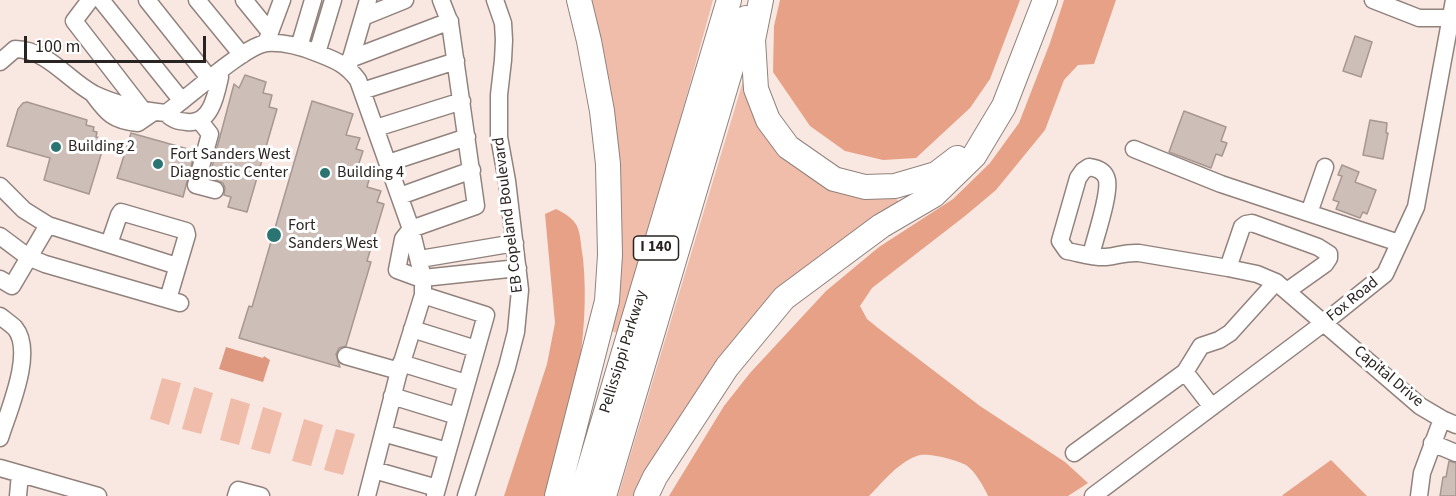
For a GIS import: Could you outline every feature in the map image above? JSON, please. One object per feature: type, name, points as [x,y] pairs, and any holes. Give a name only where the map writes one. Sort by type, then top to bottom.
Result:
[{"type":"highway","points":[[557,496],[607,301],[610,255],[608,164],[602,111],[579,0]]},
{"type":"highway","name":"Pellissippi Parkway","points":[[581,496],[729,0]]},
{"type":"highway","name":"Pellissippi Parkway","points":[[603,496],[751,0]]},
{"type":"highway","points":[[761,0],[753,40],[753,60],[756,89],[768,120],[788,147],[834,178],[865,187],[895,186],[936,174],[970,147],[996,108],[1036,0]]},
{"type":"highway","points":[[646,496],[655,477],[727,367],[784,298],[881,226],[934,195],[974,156],[1004,106],[1045,0]]},
{"type":"street","points":[[90,0],[74,21],[154,111]]},
{"type":"street","points":[[101,0],[182,101]]},
{"type":"street","points":[[147,0],[217,79]]},
{"type":"street","points":[[197,0],[242,55]]},
{"type":"street","points":[[244,0],[268,38],[349,63],[450,21]]},
{"type":"street","points":[[154,111],[182,101],[217,79],[242,55],[268,38],[282,0]]},
{"type":"street","points":[[299,47],[313,0]]},
{"type":"street","points":[[317,53],[333,0]]},
{"type":"street","points":[[367,496],[400,367],[423,295],[420,259],[411,229],[362,90],[349,63],[368,0]]},
{"type":"street","points":[[363,17],[405,0]]},
{"type":"street","points":[[441,0],[450,21],[476,206],[411,229],[403,239],[396,270],[423,278],[518,268]]},
{"type":"street","name":"EB Copeland Boulevard","points":[[466,496],[507,367],[516,332],[520,290],[499,137],[499,95],[504,60],[504,40],[503,24],[495,0]]},
{"type":"street","points":[[1373,0],[1419,18],[1451,18]]},
{"type":"street","name":"Fox Road","points":[[1094,496],[1385,274],[1416,207],[1454,0]]},
{"type":"street","points":[[0,62],[15,49],[41,55],[93,93],[113,101],[154,111],[173,120],[193,123],[206,116],[213,105],[217,79]]},
{"type":"street","points":[[362,90],[456,61]]},
{"type":"street","points":[[376,128],[462,101]]},
{"type":"street","points":[[200,120],[210,134],[196,185],[215,190]]},
{"type":"street","points":[[388,163],[467,137]]},
{"type":"street","points":[[1134,149],[1221,184],[1399,243]]},
{"type":"street","points":[[1089,167],[1100,170],[1107,180],[1107,192],[1091,255],[1067,251],[1060,241],[1078,178],[1089,167]]},
{"type":"street","points":[[1309,213],[1325,167]]},
{"type":"street","points":[[400,196],[472,170]]},
{"type":"street","points":[[0,186],[24,210],[48,225],[177,266]]},
{"type":"street","points":[[0,236],[28,256],[45,264],[174,301],[177,266],[187,235],[184,230],[121,212],[109,244]]},
{"type":"street","points":[[1074,453],[1185,372],[1201,346],[1219,340],[1230,333],[1281,287],[1324,264],[1329,254],[1318,247],[1252,223],[1242,227],[1228,268]]},
{"type":"street","points":[[0,279],[12,286],[48,225]]},
{"type":"street","points":[[420,259],[515,243]]},
{"type":"street","name":"Capital Drive","points":[[1091,255],[1105,257],[1126,252],[1139,253],[1257,274],[1281,287],[1325,322],[1420,406],[1449,422]]},
{"type":"street","points":[[374,470],[436,492],[486,315],[423,295]]},
{"type":"street","points":[[0,316],[15,328],[21,339],[21,374],[0,438]]},
{"type":"street","points":[[412,329],[476,349]]},
{"type":"street","points":[[346,356],[466,383]]},
{"type":"street","points":[[1185,372],[1212,407]]},
{"type":"street","points":[[392,396],[457,416]]},
{"type":"street","points":[[1419,496],[1422,473],[1432,443],[1449,422]]},
{"type":"street","points":[[383,432],[447,451]]},
{"type":"street","points":[[1432,443],[1456,453]]},
{"type":"street","points":[[0,468],[20,474],[52,490],[98,496]]},
{"type":"street","points":[[18,496],[20,474]]},
{"type":"street","points":[[236,496],[238,490],[261,496]]},
{"type":"shaded area","points":[[587,0],[713,0],[621,334],[611,331]]},
{"type":"shaded area","points":[[780,0],[1020,0],[990,79],[970,108],[916,158],[883,160],[845,151],[810,126],[773,72],[774,26]]},
{"type":"shaded area","points":[[1064,0],[1116,0],[1094,64],[1078,65],[1064,80],[1045,130],[996,190],[872,288],[860,306],[867,319],[878,328],[980,406],[1065,462],[1088,483],[1068,496],[988,496],[976,475],[966,465],[943,457],[920,455],[905,462],[869,496],[669,496],[724,406],[750,373],[826,291],[879,247],[953,199],[990,163],[1019,123]]},
{"type":"shaded area","points":[[744,78],[761,126],[896,198],[900,204],[776,303],[645,496],[618,496]]},
{"type":"shaded area","points":[[556,209],[571,218],[577,226],[583,258],[584,318],[577,378],[564,438],[547,496],[504,496],[547,364],[555,323],[545,214]]},
{"type":"shaded area","points":[[226,347],[263,358],[264,356],[270,360],[263,382],[219,369]]},
{"type":"shaded area","points":[[162,378],[181,383],[169,425],[150,419]]},
{"type":"shaded area","points":[[194,387],[213,393],[201,434],[182,429]]},
{"type":"shaded area","points":[[231,398],[250,404],[239,445],[220,440]]},
{"type":"shaded area","points":[[263,407],[282,413],[270,454],[251,449]]},
{"type":"shaded area","points":[[304,419],[323,425],[311,466],[292,461]]},
{"type":"shaded area","points":[[336,429],[355,434],[343,475],[324,470]]},
{"type":"shaded area","points":[[1331,460],[1367,496],[1282,496],[1284,494]]},
{"type":"building","points":[[1355,36],[1372,42],[1361,77],[1343,71]]},
{"type":"building","points":[[245,75],[266,82],[263,93],[272,95],[269,107],[277,109],[247,212],[228,207],[231,197],[224,195],[223,183],[209,178],[234,84],[239,88]]},
{"type":"building","points":[[312,101],[353,114],[346,135],[360,138],[356,149],[363,151],[356,172],[370,176],[367,187],[381,191],[377,202],[384,204],[367,261],[371,262],[346,346],[339,348],[336,354],[340,367],[239,338],[249,306],[252,307]]},
{"type":"building","name":"Building 2","points":[[27,102],[87,120],[86,125],[94,127],[93,131],[97,132],[96,137],[100,138],[98,147],[103,148],[89,194],[44,180],[50,158],[7,146],[18,109]]},
{"type":"building","points":[[1184,111],[1226,127],[1221,141],[1227,143],[1222,156],[1216,154],[1211,168],[1169,152]]},
{"type":"building","points":[[1370,120],[1387,123],[1386,133],[1388,133],[1383,159],[1363,155]]},
{"type":"building","name":"Fort Sanders West Diagnostic Center","points":[[131,133],[195,151],[183,197],[117,178]]},
{"type":"building","points":[[1342,165],[1359,172],[1355,182],[1376,190],[1367,214],[1363,212],[1360,218],[1336,209],[1339,202],[1333,200],[1342,176],[1338,175]]},
{"type":"building","points":[[1449,461],[1456,463],[1456,496],[1440,496],[1443,477],[1446,477]]},
{"type":"place","name":"Building 2","points":[[56,147]]},
{"type":"place","name":"Fort Sanders West Diagnostic Center","points":[[158,164]]},
{"type":"place","name":"Building 4","points":[[325,173]]},
{"type":"place","name":"Fort Sanders West","points":[[274,235]]}]
